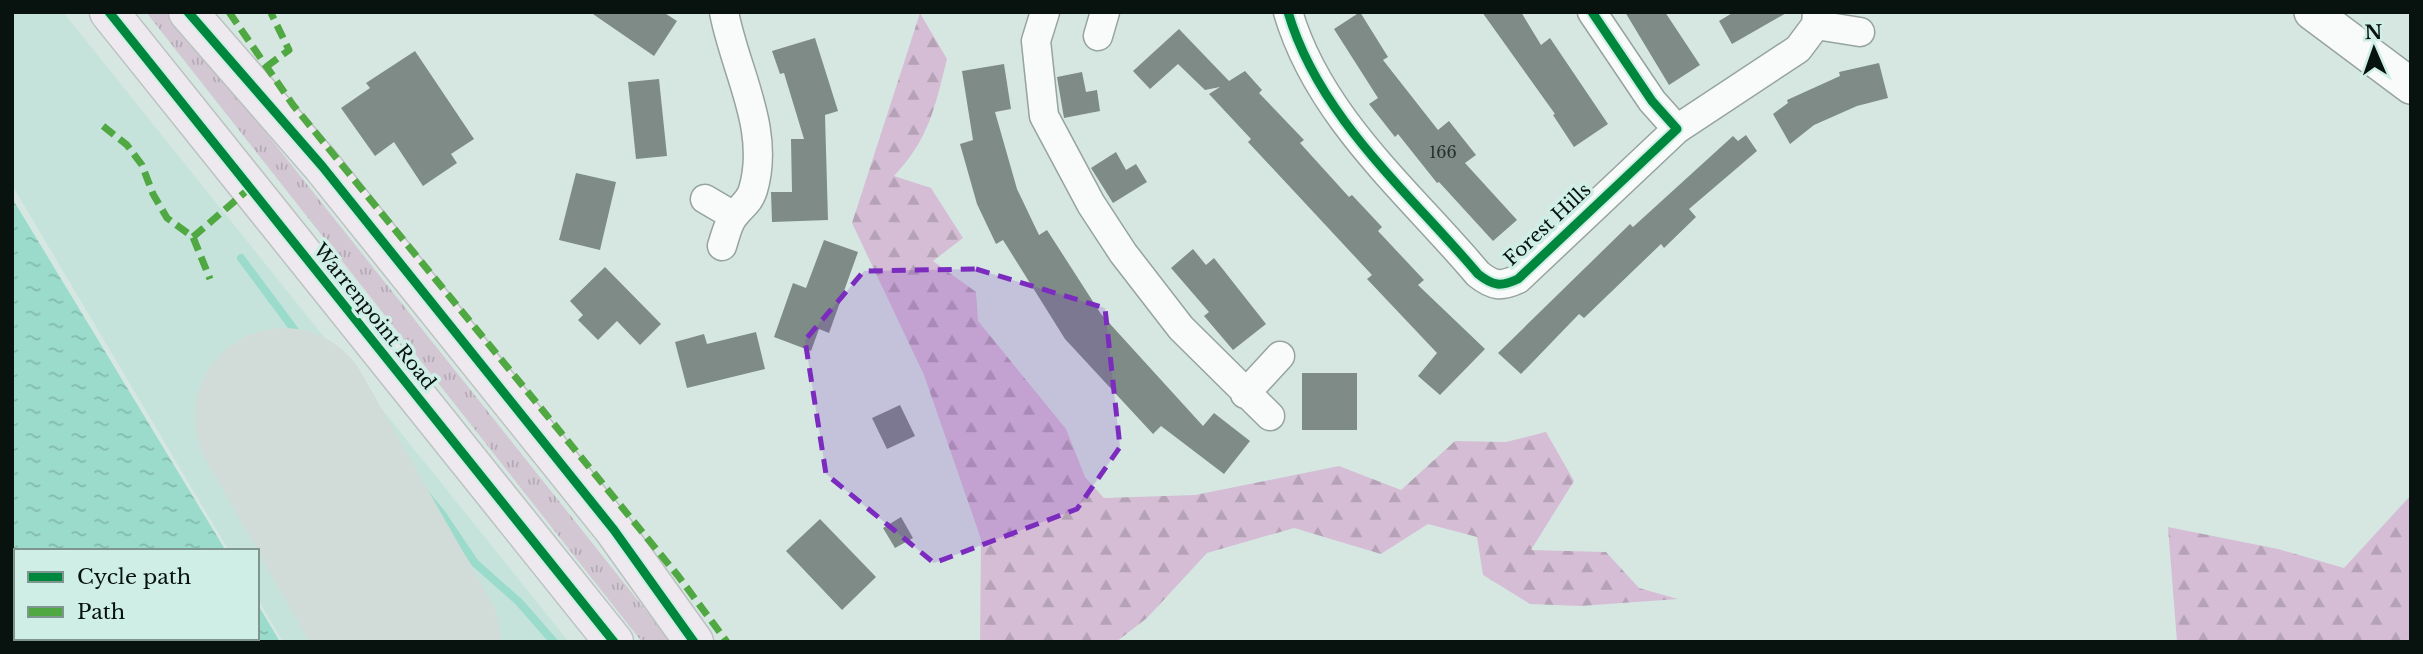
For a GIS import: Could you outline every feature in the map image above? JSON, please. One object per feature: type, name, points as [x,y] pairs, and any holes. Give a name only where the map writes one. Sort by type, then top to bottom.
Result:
[{"type":"highway","name":"Warrenpoint Road","points":[[109,12],[614,642]]},
{"type":"highway","points":[[192,18],[322,166],[614,530],[694,642]]},
{"type":"street","points":[[722,246],[733,216],[745,206],[752,193],[758,156],[747,87],[730,46],[724,12]]},
{"type":"street","points":[[1045,12],[1036,41],[1044,116],[1091,204],[1181,328],[1269,416]]},
{"type":"street","name":"Forest Hills","points":[[1288,12],[1316,82],[1336,112],[1478,274],[1490,284],[1504,286],[1518,279],[1677,129],[1798,49],[1817,18],[1860,32]]},
{"type":"street","points":[[1592,12],[1652,101],[1677,129]]},
{"type":"street","points":[[2312,12],[2411,86]]},
{"type":"street","points":[[705,199],[733,216]]},
{"type":"street","points":[[1245,394],[1280,356]]},
{"type":"highlighted area","points":[[976,269],[1105,308],[1120,447],[1077,509],[934,563],[826,474],[805,340],[864,271]]},
{"type":"shaded area","points":[[12,12],[63,12],[569,642],[283,642],[259,601],[259,549],[228,549],[12,185]]},
{"type":"green space","points":[[146,12],[167,12],[228,85],[671,642],[642,642]]},
{"type":"green space","points":[[920,13],[947,59],[929,122],[915,149],[894,176],[931,188],[963,238],[933,261],[976,292],[978,321],[1066,429],[1085,477],[1104,498],[1195,495],[1339,466],[1401,490],[1455,441],[1506,442],[1546,432],[1574,481],[1531,550],[1606,552],[1639,588],[1678,599],[1580,606],[1530,604],[1483,575],[1477,537],[1428,524],[1381,554],[1294,528],[1207,553],[1147,618],[1116,642],[980,642],[981,539],[924,375],[852,223]]},
{"type":"green space","points":[[2411,495],[2411,642],[2177,642],[2168,527],[2278,549],[2344,568]]},
{"type":"water","points":[[12,198],[225,549],[14,549],[14,640],[259,640],[259,606],[280,642],[12,642]]},
{"type":"building","points":[[590,12],[663,12],[677,21],[654,56]]},
{"type":"building","points":[[1360,12],[1388,57],[1383,60],[1438,130],[1449,121],[1476,155],[1465,163],[1517,220],[1493,241],[1439,182],[1437,183],[1398,134],[1395,137],[1369,104],[1378,98],[1334,29]]},
{"type":"building","points":[[1482,12],[1521,12],[1541,45],[1550,38],[1608,124],[1574,147],[1553,115],[1555,114]]},
{"type":"building","points":[[1625,12],[1665,12],[1700,65],[1669,85]]},
{"type":"building","points":[[1734,12],[1788,12],[1732,44],[1719,21]]},
{"type":"building","points":[[1179,29],[1229,81],[1245,71],[1262,90],[1259,93],[1304,140],[1300,143],[1349,197],[1352,195],[1382,227],[1378,231],[1424,280],[1418,285],[1485,349],[1440,395],[1418,376],[1437,353],[1367,279],[1372,275],[1248,142],[1251,139],[1209,94],[1220,87],[1205,90],[1178,64],[1150,89],[1133,71]]},
{"type":"building","points":[[815,38],[838,111],[825,115],[828,220],[772,222],[771,192],[792,192],[791,139],[804,139],[784,73],[780,74],[772,51]]},
{"type":"building","points":[[415,51],[474,139],[451,154],[457,163],[423,186],[394,142],[375,156],[341,108],[370,88],[366,83]]},
{"type":"building","points":[[1879,63],[1888,98],[1857,106],[1814,125],[1790,144],[1773,114],[1788,103],[1787,100],[1840,76],[1839,72]]},
{"type":"building","points":[[1004,64],[1011,109],[995,112],[1017,189],[1039,235],[1047,230],[1101,314],[1203,426],[1214,413],[1250,441],[1224,474],[1161,426],[1153,434],[1065,339],[1003,240],[996,244],[977,204],[960,144],[973,140],[962,71]]},
{"type":"building","points":[[1082,72],[1086,92],[1097,90],[1100,111],[1064,118],[1057,77]]},
{"type":"building","points":[[659,79],[667,156],[636,159],[628,82]]},
{"type":"building","points":[[1746,135],[1757,151],[1689,209],[1696,217],[1664,248],[1661,244],[1584,318],[1579,314],[1521,374],[1498,353],[1630,224],[1633,227],[1733,136],[1738,141]]},
{"type":"building","points":[[1116,152],[1126,170],[1136,164],[1147,182],[1113,203],[1091,168]]},
{"type":"building","points":[[576,173],[616,182],[600,250],[559,240]]},
{"type":"building","points":[[824,240],[858,252],[829,333],[819,329],[811,351],[774,337],[793,283],[806,288]]},
{"type":"building","points":[[1193,249],[1206,265],[1214,258],[1266,324],[1233,350],[1204,316],[1209,312],[1171,268]]},
{"type":"building","points":[[605,267],[661,324],[640,345],[617,321],[598,340],[578,320],[583,315],[570,301]]},
{"type":"building","points":[[756,332],[765,369],[687,388],[675,342],[704,334],[707,344]]},
{"type":"building","points":[[1302,373],[1357,373],[1357,430],[1302,430]]},
{"type":"building","points":[[900,405],[915,436],[887,449],[872,418]]},
{"type":"building","points":[[901,517],[913,538],[895,548],[883,528]]},
{"type":"building","points":[[820,519],[876,577],[842,610],[786,551]]},
{"type":"waterway","points":[[241,258],[331,379],[442,514],[475,563],[519,602],[554,642]]},
{"type":"runway","points":[[284,417],[412,642]]},
{"type":"marked path","points":[[229,12],[293,105],[679,577],[727,642]]},
{"type":"marked path","points":[[266,67],[289,50],[271,13]]},
{"type":"marked path","points":[[103,126],[127,145],[142,165],[153,194],[167,218],[193,237],[210,279]]},
{"type":"marked path","points":[[193,237],[250,188]]},
{"type":"cycle path","points":[[109,12],[614,642]]},
{"type":"cycle path","points":[[188,12],[322,166],[614,530],[694,642]]},
{"type":"cycle path","points":[[1288,12],[1302,50],[1321,86],[1369,152],[1478,274],[1488,281],[1502,284],[1518,279],[1677,129],[1652,101],[1592,12]]}]
